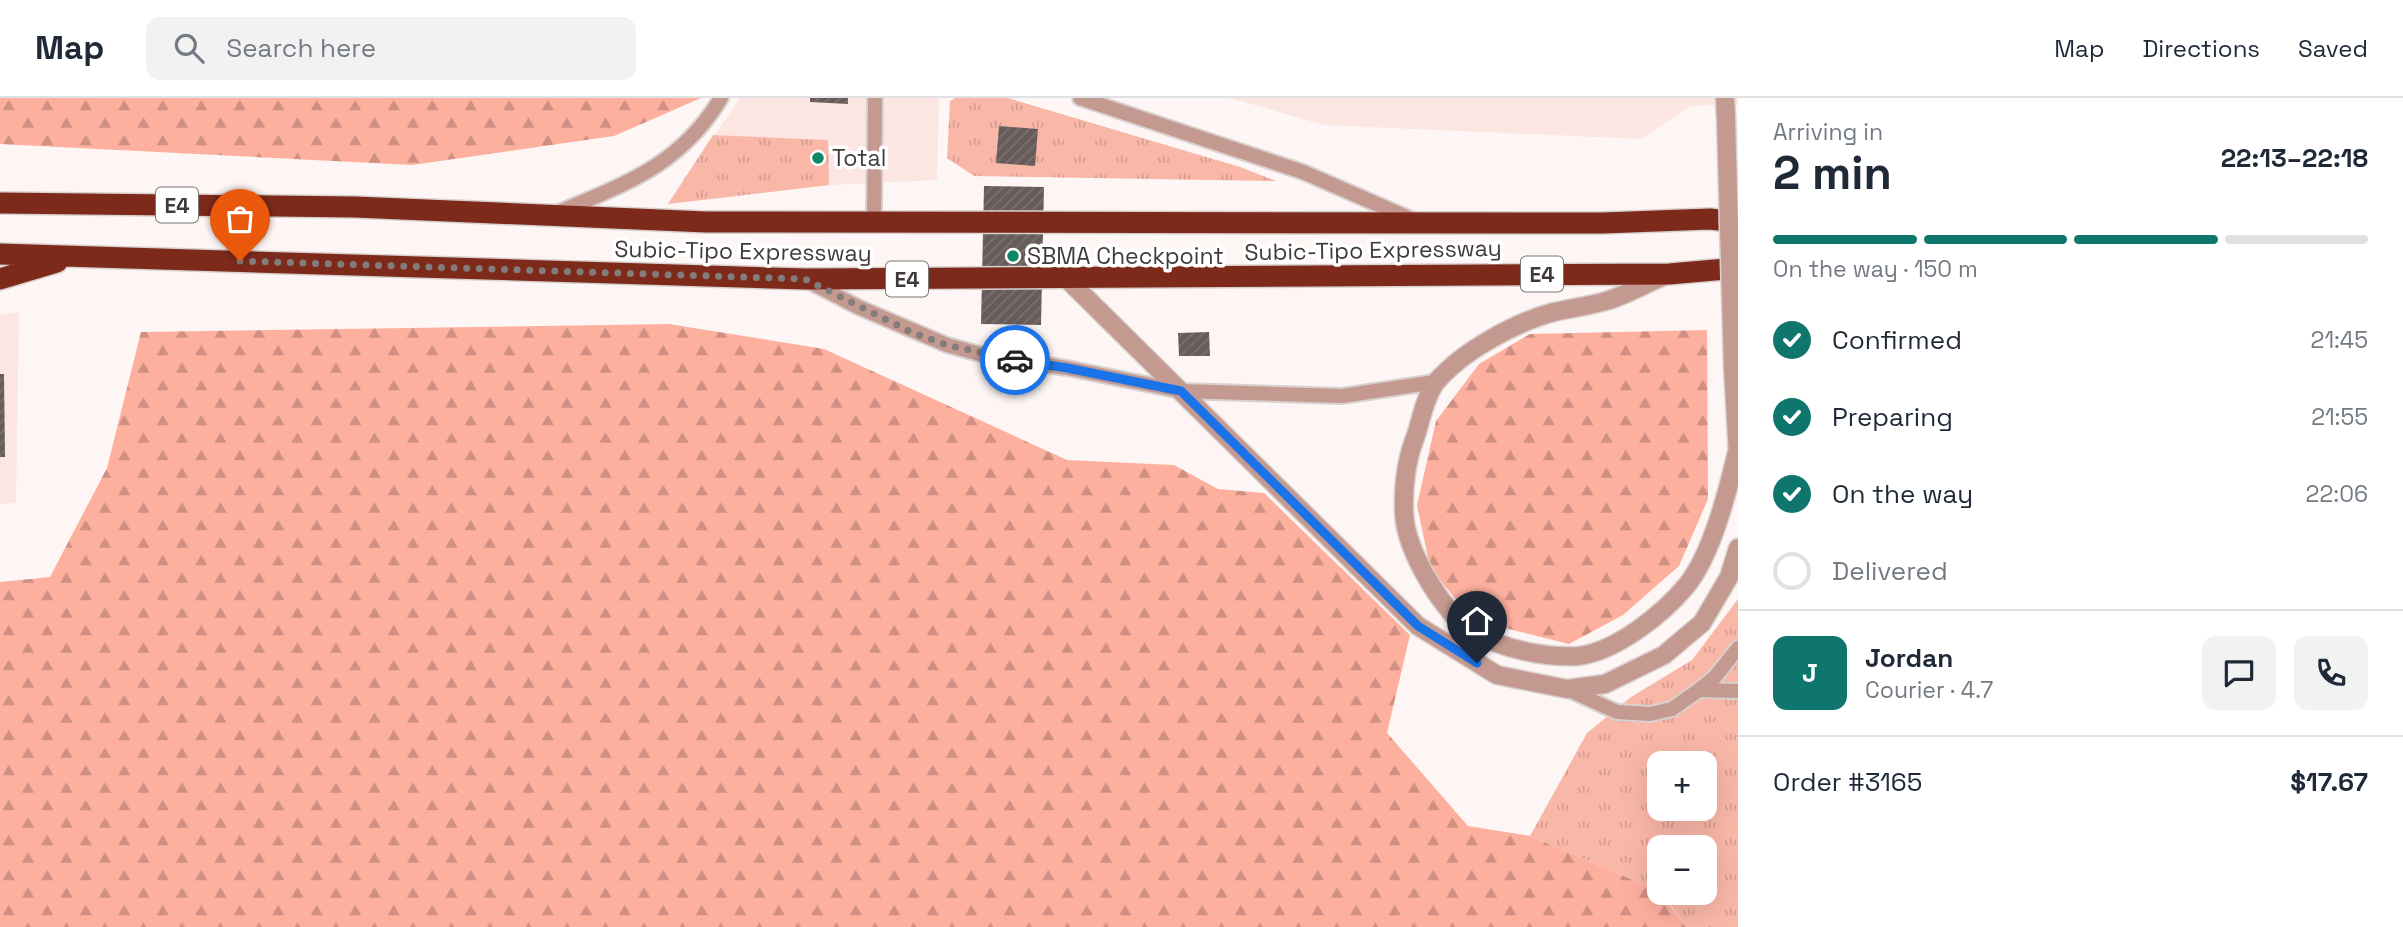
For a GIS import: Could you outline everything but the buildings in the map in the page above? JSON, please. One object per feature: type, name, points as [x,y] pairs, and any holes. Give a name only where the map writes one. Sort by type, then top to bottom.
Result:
[{"type":"highway","name":"Subic-Tipo Expressway","points":[[0,203],[556,214],[706,222],[1603,223],[1710,219],[1738,222]]},
{"type":"highway","name":"Subic-Tipo Expressway","points":[[0,254],[805,279],[1669,274],[1738,268]]},
{"type":"highway","points":[[0,279],[75,256]]},
{"type":"street","points":[[1669,274],[1606,301],[1551,313],[1500,332],[1435,382],[1407,460],[1404,516],[1418,558],[1443,604],[1474,632],[1503,645],[1555,655],[1580,656],[1624,639],[1653,618],[1688,584],[1705,552],[1725,501],[1737,454],[1725,98]]},
{"type":"street","points":[[1067,279],[1418,626],[1497,676],[1567,689],[1605,684],[1664,655],[1702,623],[1729,578],[1738,548]]},
{"type":"lane","points":[[556,214],[628,182],[671,158],[696,134],[721,98]]},
{"type":"lane","points":[[874,221],[875,98]]},
{"type":"lane","points":[[1080,98],[1303,172],[1416,221]]},
{"type":"lane","points":[[805,279],[858,307],[947,345],[991,357],[1067,368],[1181,391],[1342,396],[1435,382]]},
{"type":"lane","points":[[1567,689],[1617,712],[1650,715],[1672,709],[1699,690],[1715,677],[1738,648]]},
{"type":"lane","points":[[1699,690],[1738,691]]},
{"type":"shaded area","name":"Total","points":[[740,98],[939,98],[937,180],[829,185],[668,204]]},
{"type":"shaded area","points":[[1230,98],[1738,98],[1738,104],[1691,106],[1641,139],[1324,125]]},
{"type":"shaded area","points":[[19,312],[16,503],[0,504],[0,315]]},
{"type":"green space","points":[[0,98],[701,98],[614,136],[412,165],[0,144]]},
{"type":"green space","points":[[955,98],[1008,98],[1240,167],[1276,181],[974,176],[947,158],[950,101]]},
{"type":"green space","points":[[713,135],[828,140],[829,185],[668,204]]},
{"type":"green space","points":[[669,324],[824,349],[1067,460],[1174,465],[1218,489],[1264,493],[1410,635],[1387,733],[1468,826],[1530,836],[1647,886],[1647,905],[1670,905],[1686,927],[0,927],[0,582],[50,577],[107,468],[141,332]]},
{"type":"green space","points":[[1707,330],[1708,499],[1679,566],[1623,615],[1569,644],[1473,620],[1430,568],[1417,505],[1436,421],[1479,364],[1530,334]]},
{"type":"green space","points":[[1738,599],[1738,927],[1686,927],[1670,905],[1717,905],[1717,835],[1647,835],[1647,886],[1530,836],[1587,733],[1631,697],[1692,660]]},
{"type":"way so far","points":[[240,261],[541,273],[805,279],[911,332],[991,357],[1015,360]]},
{"type":"place","name":"Total","points":[[818,158]]},
{"type":"place","name":"SBMA Checkpoint","points":[[1013,256]]},
{"type":"route","points":[[1015,360],[1134,380],[1181,391],[1319,531],[1369,576],[1418,626],[1477,663]]}]
